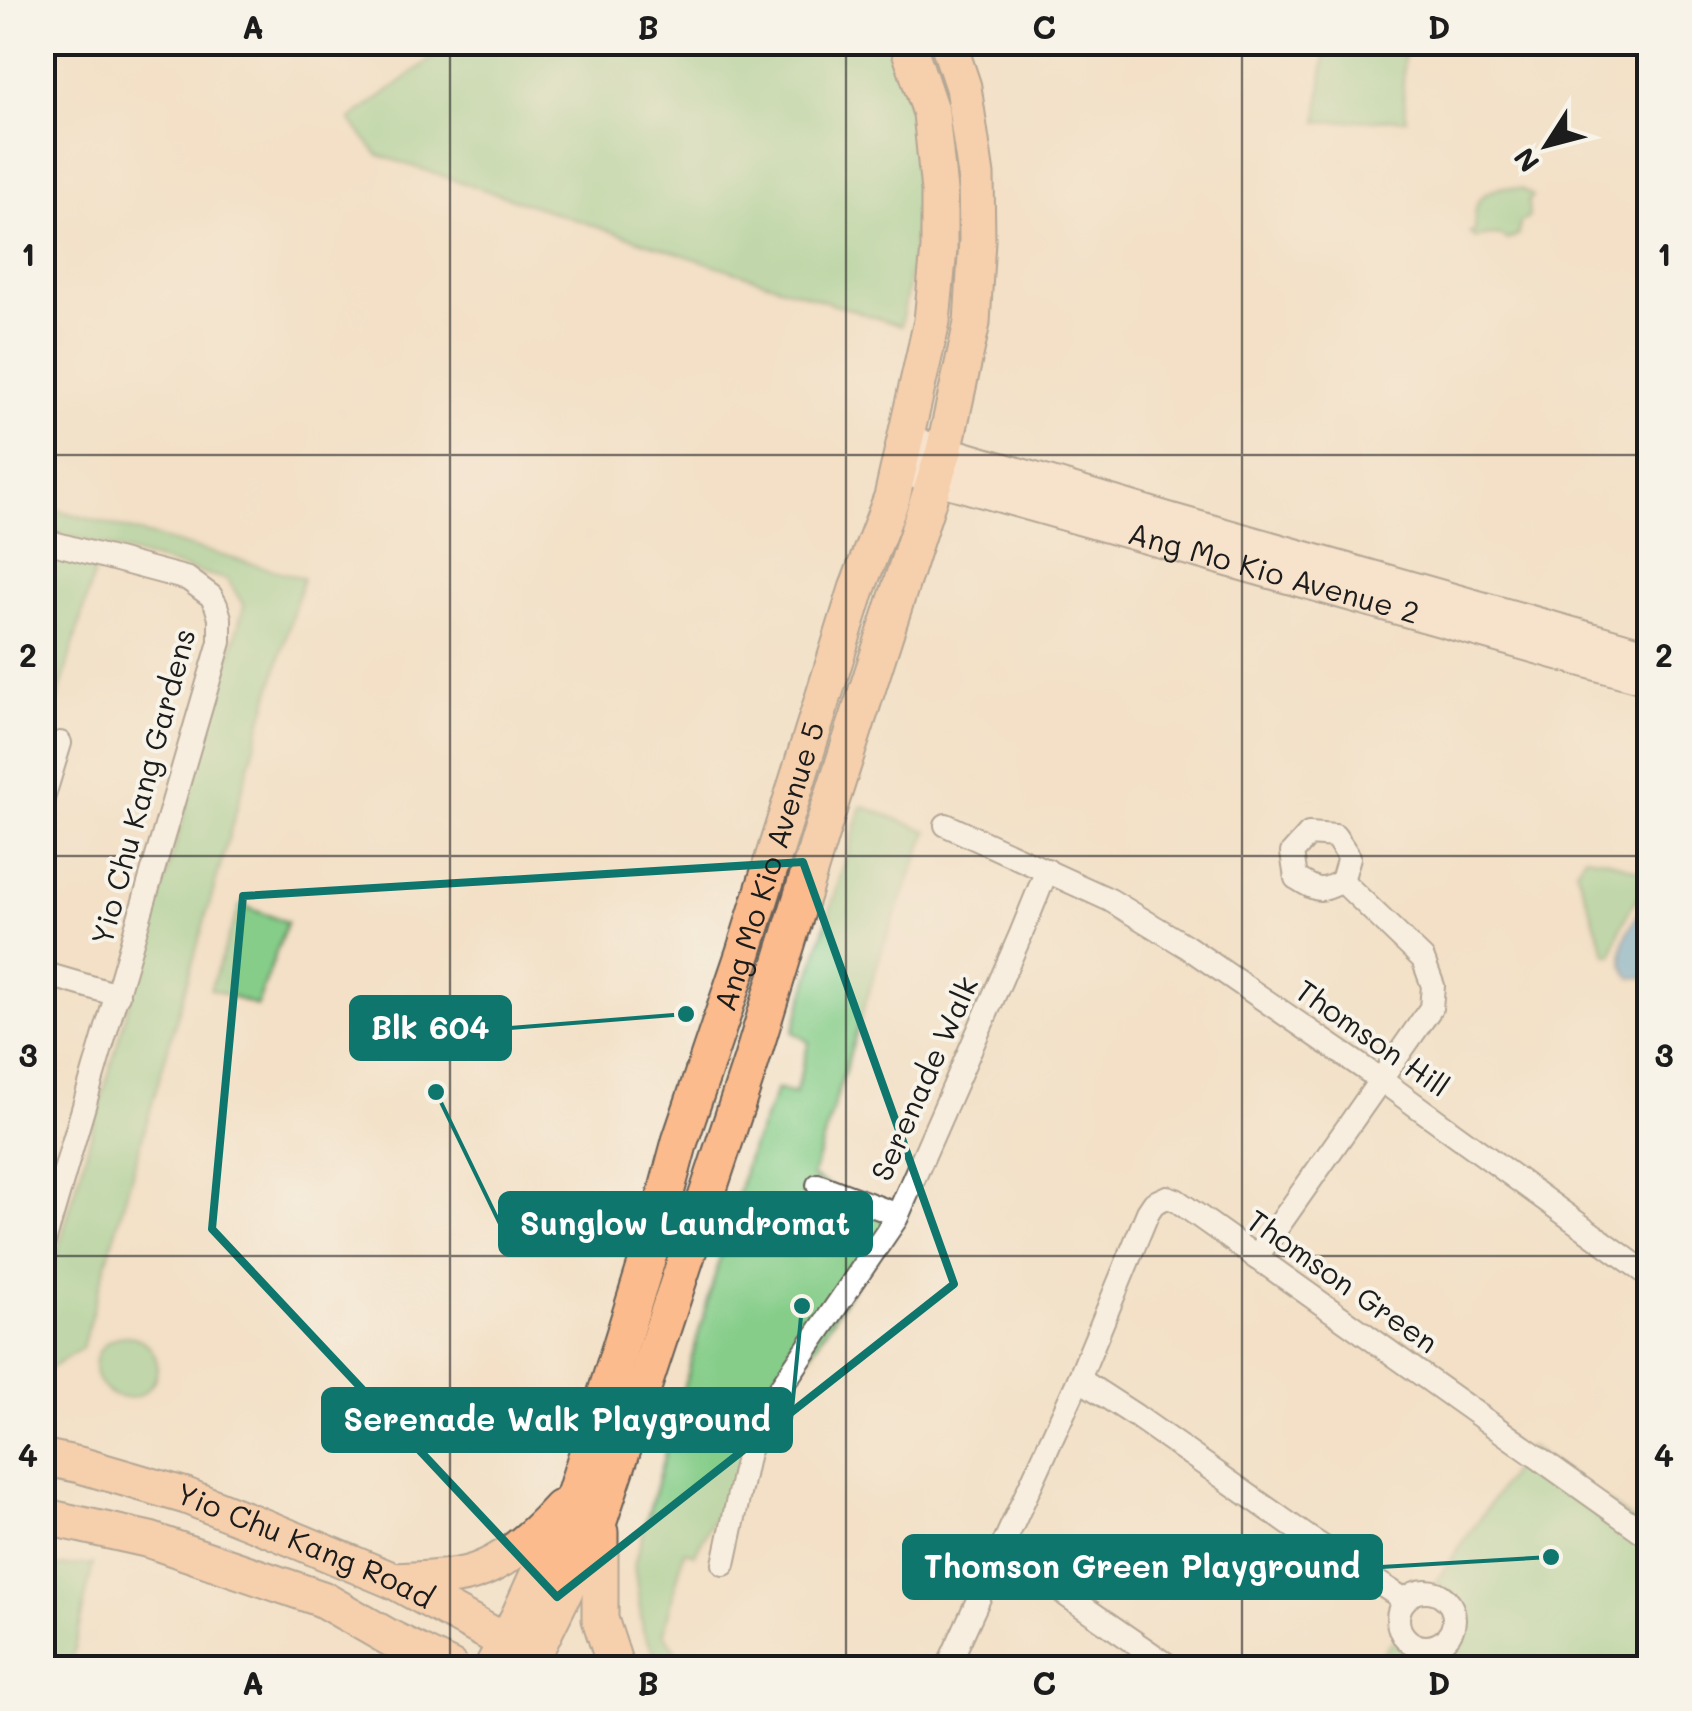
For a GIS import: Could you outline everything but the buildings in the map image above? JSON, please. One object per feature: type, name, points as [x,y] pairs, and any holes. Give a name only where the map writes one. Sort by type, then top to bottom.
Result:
[{"type":"main road","name":"Ang Mo Kio Avenue 5","points":[[523,1661],[653,1242],[680,1141],[756,916],[857,589],[892,498],[932,321],[939,250],[940,191],[932,113],[907,42]]},
{"type":"main road","name":"Ang Mo Kio Avenue 5","points":[[523,1661],[600,1520],[750,1065],[940,464],[972,323],[977,240],[974,157],[963,87],[948,42]]},
{"type":"main road","name":"Ang Mo Kio Avenue 2","points":[[901,454],[1298,567],[1650,680]]},
{"type":"main road","name":"Ang Mo Kio Avenue 2","points":[[1298,567],[1650,656]]},
{"type":"main road","name":"Yio Chu Kang Road","points":[[42,1457],[186,1496],[394,1581],[523,1661]]},
{"type":"main road","points":[[394,1581],[460,1576],[486,1568],[531,1537],[575,1492]]},
{"type":"main road","name":"Yio Chu Kang Road","points":[[42,1516],[150,1540],[322,1599],[451,1668]]},
{"type":"main road","points":[[600,1520],[600,1618],[616,1668]]},
{"type":"main road","points":[[390,1638],[410,1668]]},
{"type":"street","name":"Yio Chu Kang Gardens","points":[[42,540],[188,578],[211,596],[220,618],[220,642],[42,1249]]},
{"type":"street","points":[[42,802],[60,743]]},
{"type":"street","points":[[946,826],[1046,870]]},
{"type":"street","name":"Thomson Hill","points":[[1046,870],[1110,900],[1186,946],[1381,1080],[1650,1276]]},
{"type":"street","name":"Serenade Walk","points":[[724,1564],[748,1452],[776,1394],[898,1215],[1046,870]]},
{"type":"street","points":[[1256,1258],[1431,1008],[1432,986],[1424,959],[1342,882]]},
{"type":"street","name":"Yio Chu Kang Gardens","points":[[42,973],[118,995]]},
{"type":"street","points":[[818,1184],[898,1215]]},
{"type":"street","name":"Thomson Green","points":[[947,1668],[1079,1379],[1148,1212],[1160,1199],[1176,1200],[1650,1537]]},
{"type":"street","points":[[1079,1379],[1404,1600]]},
{"type":"street","points":[[1002,1551],[1172,1668]]},
{"type":"highlighted area","points":[[803,862],[954,1284],[557,1597],[212,1229],[243,896]]},
{"type":"green space","points":[[452,43],[895,43],[911,116],[916,193],[913,253],[901,326],[378,155],[350,120]]},
{"type":"green space","points":[[1326,43],[1404,43],[1407,119],[1318,122]]},
{"type":"green space","points":[[1503,187],[1521,189],[1533,196],[1528,202],[1529,216],[1520,223],[1519,235],[1507,240],[1496,235],[1475,238],[1470,232],[1475,231],[1478,202]]},
{"type":"green space","points":[[43,506],[303,578],[82,1348],[43,1373],[43,1301],[244,606],[228,580],[43,529]]},
{"type":"green space","points":[[43,542],[98,559],[43,751]]},
{"type":"green space","points":[[862,806],[928,831],[882,949],[812,1177],[896,1219],[748,1452],[695,1554],[684,1551],[664,1633],[686,1668],[662,1668],[643,1631],[634,1565],[748,1157],[777,1089],[795,1094],[809,1042],[793,1032]]},
{"type":"green space","points":[[1585,856],[1647,874],[1647,886],[1625,919],[1612,955],[1606,954],[1576,869]]},
{"type":"green space","points":[[240,905],[287,922],[257,1006],[210,989]]},
{"type":"green space","points":[[126,1336],[148,1345],[157,1367],[148,1389],[126,1398],[104,1389],[95,1367],[104,1345]]},
{"type":"green space","points":[[1529,1447],[1649,1532],[1649,1608],[1637,1668],[1372,1668],[1392,1641],[1424,1655],[1439,1653],[1455,1642],[1463,1624],[1461,1605],[1435,1583]]},
{"type":"green space","points":[[93,1564],[70,1668],[43,1668],[43,1568]]},
{"type":"water","points":[[1649,902],[1649,977],[1631,978],[1622,959],[1625,938]]},
{"type":"place","name":"Blk 604","points":[[686,1014]]},
{"type":"place","name":"Sunglow Laundromat","points":[[436,1092]]},
{"type":"place","name":"Serenade Walk Playground","points":[[802,1306]]},
{"type":"place","name":"Thomson Green Playground","points":[[1551,1557]]}]
